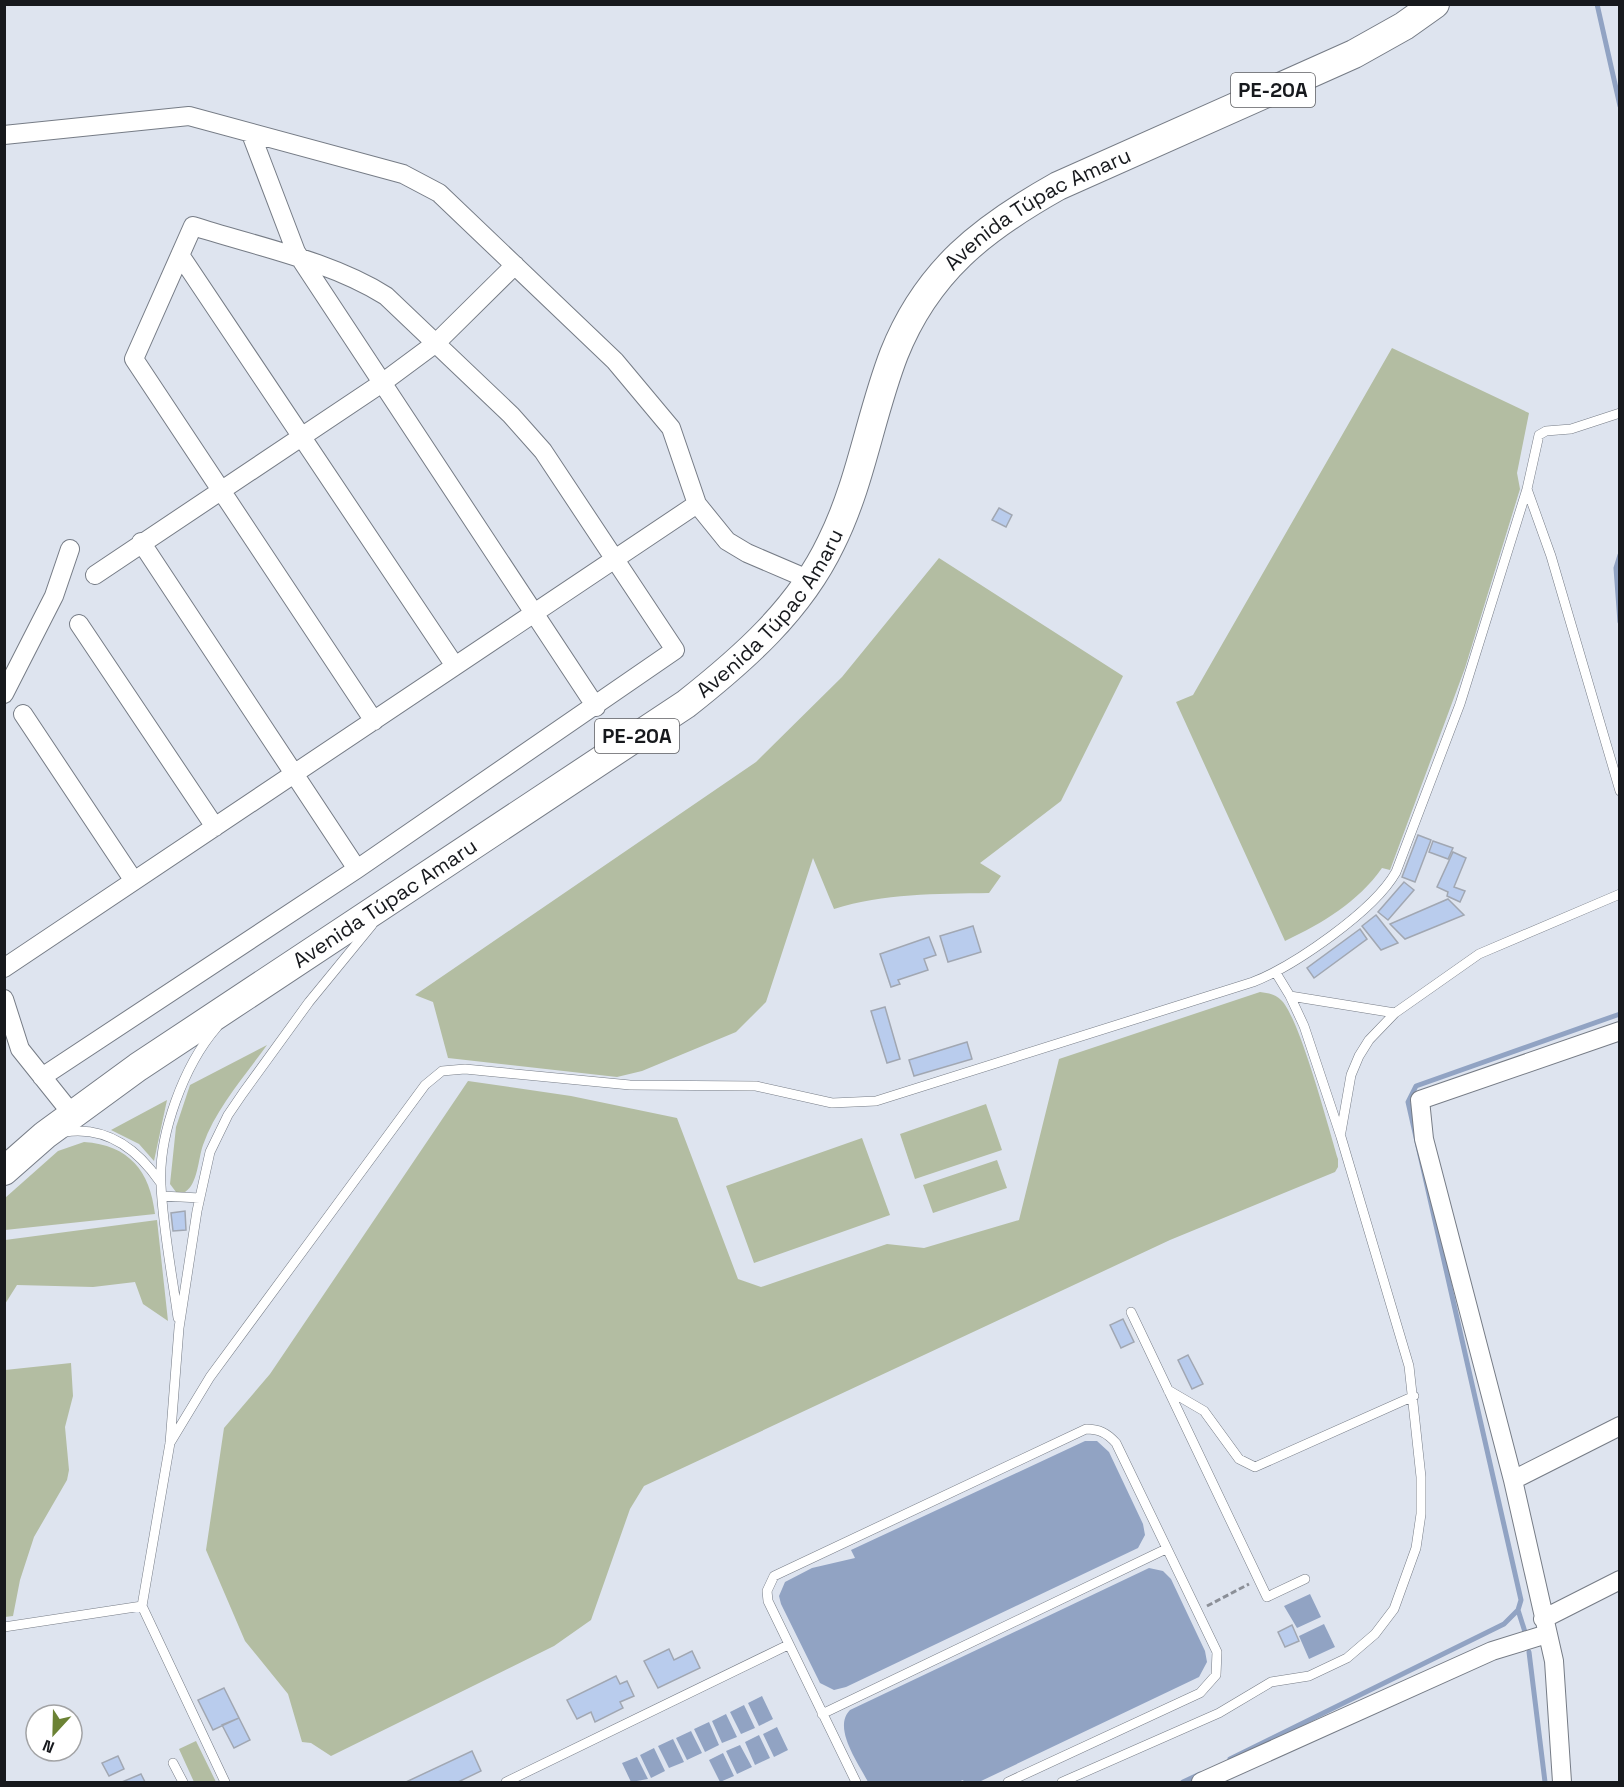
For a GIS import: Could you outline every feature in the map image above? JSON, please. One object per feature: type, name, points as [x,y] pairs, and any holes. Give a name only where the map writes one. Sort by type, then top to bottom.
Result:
[{"type":"highway","name":"Avenida Túpac Amaru","points":[[4,1171],[72,1114],[242,998],[686,704],[736,664],[777,622],[810,580],[831,545],[847,509],[894,354],[912,316],[935,281],[970,243],[1017,209],[1058,186],[1354,54],[1404,26],[1435,4]]},
{"type":"street","points":[[4,135],[189,116],[403,174],[439,193],[615,361],[671,428],[697,504],[727,541],[747,553],[810,580]]},
{"type":"street","points":[[251,134],[296,252],[596,706]]},
{"type":"street","points":[[42,1077],[357,869],[675,650],[543,451],[511,415],[386,296],[364,282],[193,226],[134,359],[374,721]]},
{"type":"street","points":[[180,255],[455,666]]},
{"type":"street","points":[[95,575],[141,542],[382,383],[436,344],[515,265]]},
{"type":"street","points":[[4,968],[697,504]]},
{"type":"street","points":[[141,542],[357,869]]},
{"type":"street","points":[[4,694],[54,596],[70,549]]},
{"type":"street","points":[[79,624],[215,826]]},
{"type":"street","points":[[23,714],[134,881]]},
{"type":"street","points":[[4,999],[20,1049],[72,1114]]},
{"type":"street","points":[[1562,1782],[1554,1660],[1513,1480],[1424,1139],[1420,1100],[1620,1031]]},
{"type":"street","points":[[1513,1480],[1620,1426]]},
{"type":"street","points":[[1201,1782],[1545,1627],[1620,1581]]},
{"type":"lane","points":[[170,1443],[210,1377],[424,1085],[442,1071],[465,1069],[630,1086],[756,1086],[832,1103],[855,1104],[876,1101],[1276,973],[1350,920],[1387,884],[1396,872],[1460,704],[1527,489],[1539,435],[1546,431],[1571,429],[1620,413]]},
{"type":"lane","points":[[1527,489],[1551,556],[1620,791]]},
{"type":"lane","points":[[1341,1137],[1346,1098],[1359,1056],[1369,1040],[1395,1013],[1479,954],[1620,894]]},
{"type":"lane","points":[[225,1782],[142,1606],[170,1443],[179,1328],[200,1198],[210,1152],[228,1115],[309,1002],[395,897]]},
{"type":"lane","points":[[1062,1782],[1220,1713],[1271,1682],[1309,1676],[1347,1658],[1375,1634],[1394,1609],[1416,1548],[1421,1514],[1421,1477],[1409,1366],[1341,1137],[1304,1026],[1276,973]]},
{"type":"lane","points":[[1290,996],[1395,1013]]},
{"type":"lane","points":[[179,1328],[160,1182],[170,1121],[186,1076],[214,1031],[242,998]]},
{"type":"lane","points":[[45,1135],[74,1131],[109,1137],[139,1154],[160,1182]]},
{"type":"lane","points":[[162,1196],[200,1198]]},
{"type":"lane","points":[[1131,1312],[1266,1597],[1305,1579]]},
{"type":"lane","points":[[1168,1390],[1204,1411],[1239,1459],[1255,1467],[1414,1396]]},
{"type":"lane","points":[[856,1782],[768,1601],[767,1591],[774,1576],[1086,1429],[1103,1431],[1116,1443],[1217,1652],[1216,1675],[1210,1685],[1200,1693],[1008,1782]]},
{"type":"lane","points":[[822,1714],[1166,1549]]},
{"type":"lane","points":[[4,1627],[142,1606]]},
{"type":"lane","points":[[506,1782],[788,1645]]},
{"type":"lane","points":[[173,1763],[183,1782]]},
{"type":"path","points":[[1197,1611],[1258,1579]]},
{"type":"green space","points":[[1392,348],[1529,413],[1517,473],[1520,489],[1465,668],[1390,870],[1382,868],[1351,901],[1313,927],[1285,941],[1176,702],[1193,695]]},
{"type":"green space","points":[[939,558],[1123,676],[1061,801],[980,863],[1001,876],[989,893],[891,897],[834,909],[813,858],[766,1002],[736,1032],[642,1071],[617,1077],[448,1058],[433,1002],[415,995],[756,762],[842,677]]},
{"type":"green space","points":[[1260,992],[1269,993],[1281,1000],[1296,1027],[1313,1074],[1338,1159],[1335,1172],[1170,1240],[644,1486],[630,1509],[591,1620],[554,1646],[331,1756],[311,1743],[302,1742],[288,1694],[245,1641],[206,1550],[224,1428],[270,1374],[468,1081],[571,1096],[677,1118],[738,1279],[761,1287],[887,1244],[924,1248],[1019,1220],[1059,1059]]},
{"type":"green space","points":[[267,1045],[215,1118],[203,1145],[193,1183],[185,1192],[176,1192],[170,1184],[176,1127],[190,1085]]},
{"type":"green space","points":[[167,1100],[154,1161],[139,1144],[111,1130]]},
{"type":"green space","points":[[986,1104],[1002,1150],[915,1179],[900,1134]]},
{"type":"green space","points":[[862,1138],[890,1215],[754,1263],[726,1186]]},
{"type":"green space","points":[[84,1142],[113,1148],[134,1163],[148,1185],[155,1214],[5,1230],[5,1198],[58,1151]]},
{"type":"green space","points":[[997,1160],[1007,1188],[933,1213],[923,1185]]},
{"type":"green space","points":[[157,1220],[168,1321],[143,1304],[135,1282],[93,1287],[17,1285],[5,1304],[5,1240]]},
{"type":"green space","points":[[71,1363],[73,1396],[65,1427],[69,1470],[67,1480],[34,1537],[20,1580],[13,1616],[5,1617],[5,1370]]},
{"type":"green space","points":[[196,1741],[216,1782],[194,1782],[179,1749]]},
{"type":"water","points":[[1085,1441],[1097,1441],[1109,1452],[1143,1524],[1145,1535],[1138,1548],[846,1687],[834,1690],[820,1683],[781,1604],[779,1596],[785,1582],[812,1568],[855,1558],[851,1550]]},
{"type":"water","points":[[1149,1568],[1163,1571],[1171,1579],[1205,1651],[1207,1662],[1199,1677],[979,1782],[964,1782],[963,1780],[958,1782],[868,1782],[845,1736],[845,1718],[850,1710]]},
{"type":"water","points":[[1310,1594],[1321,1617],[1297,1628],[1284,1606]]},
{"type":"water","points":[[1324,1624],[1335,1647],[1309,1659],[1299,1636]]},
{"type":"water","points":[[762,1696],[773,1719],[759,1726],[748,1703]]},
{"type":"water","points":[[744,1705],[755,1728],[741,1734],[730,1712]]},
{"type":"water","points":[[726,1714],[737,1737],[722,1743],[712,1721]]},
{"type":"water","points":[[709,1722],[719,1745],[705,1752],[694,1729]]},
{"type":"water","points":[[777,1727],[788,1750],[774,1757],[763,1734]]},
{"type":"water","points":[[691,1731],[702,1753],[687,1760],[676,1738]]},
{"type":"water","points":[[759,1735],[770,1758],[755,1765],[745,1742]]},
{"type":"water","points":[[673,1739],[684,1762],[669,1768],[658,1746]]},
{"type":"water","points":[[740,1745],[752,1767],[737,1774],[726,1751]]},
{"type":"water","points":[[654,1748],[665,1771],[651,1778],[640,1755]]},
{"type":"water","points":[[723,1753],[734,1776],[720,1782],[709,1760]]},
{"type":"water","points":[[637,1757],[648,1779],[631,1782],[622,1763]]},
{"type":"building","points":[[999,508],[1012,515],[1006,527],[992,520]]},
{"type":"building","points":[[1418,835],[1431,840],[1415,882],[1402,877]]},
{"type":"building","points":[[1433,841],[1453,848],[1448,859],[1429,852]]},
{"type":"building","points":[[1453,852],[1466,858],[1454,887],[1465,891],[1460,902],[1447,896],[1448,892],[1437,887]]},
{"type":"building","points":[[1404,882],[1414,890],[1388,920],[1378,912]]},
{"type":"building","points":[[1448,899],[1464,915],[1405,939],[1390,924]]},
{"type":"building","points":[[1376,915],[1398,943],[1381,950],[1362,926]]},
{"type":"building","points":[[973,926],[981,952],[948,962],[940,936]]},
{"type":"building","points":[[1360,929],[1367,939],[1314,978],[1307,968]]},
{"type":"building","points":[[929,937],[936,955],[924,959],[928,970],[898,980],[900,984],[891,987],[880,954]]},
{"type":"building","points":[[885,1007],[900,1059],[887,1063],[871,1011]]},
{"type":"building","points":[[967,1042],[972,1059],[914,1076],[909,1060]]},
{"type":"building","points":[[185,1211],[186,1230],[173,1231],[171,1213]]},
{"type":"building","points":[[1123,1319],[1134,1342],[1121,1348],[1110,1325]]},
{"type":"building","points":[[1188,1355],[1203,1384],[1192,1389],[1178,1360]]},
{"type":"building","points":[[1292,1625],[1299,1641],[1285,1647],[1278,1632]]},
{"type":"building","points":[[669,1649],[674,1660],[692,1651],[700,1668],[658,1688],[644,1661]]},
{"type":"building","points":[[616,1676],[620,1684],[627,1681],[634,1696],[620,1702],[623,1708],[595,1722],[591,1712],[577,1719],[567,1700]]},
{"type":"building","points":[[224,1688],[239,1718],[213,1730],[198,1700]]},
{"type":"building","points":[[239,1718],[250,1740],[234,1748],[222,1725]]},
{"type":"building","points":[[472,1751],[481,1771],[458,1782],[406,1782]]},
{"type":"building","points":[[118,1756],[124,1769],[109,1776],[102,1763]]},
{"type":"building","points":[[141,1774],[145,1782],[122,1782]]},
{"type":"waterway","points":[[1597,4],[1620,106]]},
{"type":"waterway","points":[[1620,555],[1616,568],[1620,622]]},
{"type":"waterway","points":[[1230,1759],[1504,1624],[1518,1610],[1521,1600],[1408,1102],[1416,1086],[1620,1014]]},
{"type":"waterway","points":[[1518,1610],[1525,1632]]},
{"type":"waterway","points":[[1529,1652],[1545,1782]]},
{"type":"waterway","points":[[1183,1782],[1200,1774]]}]
